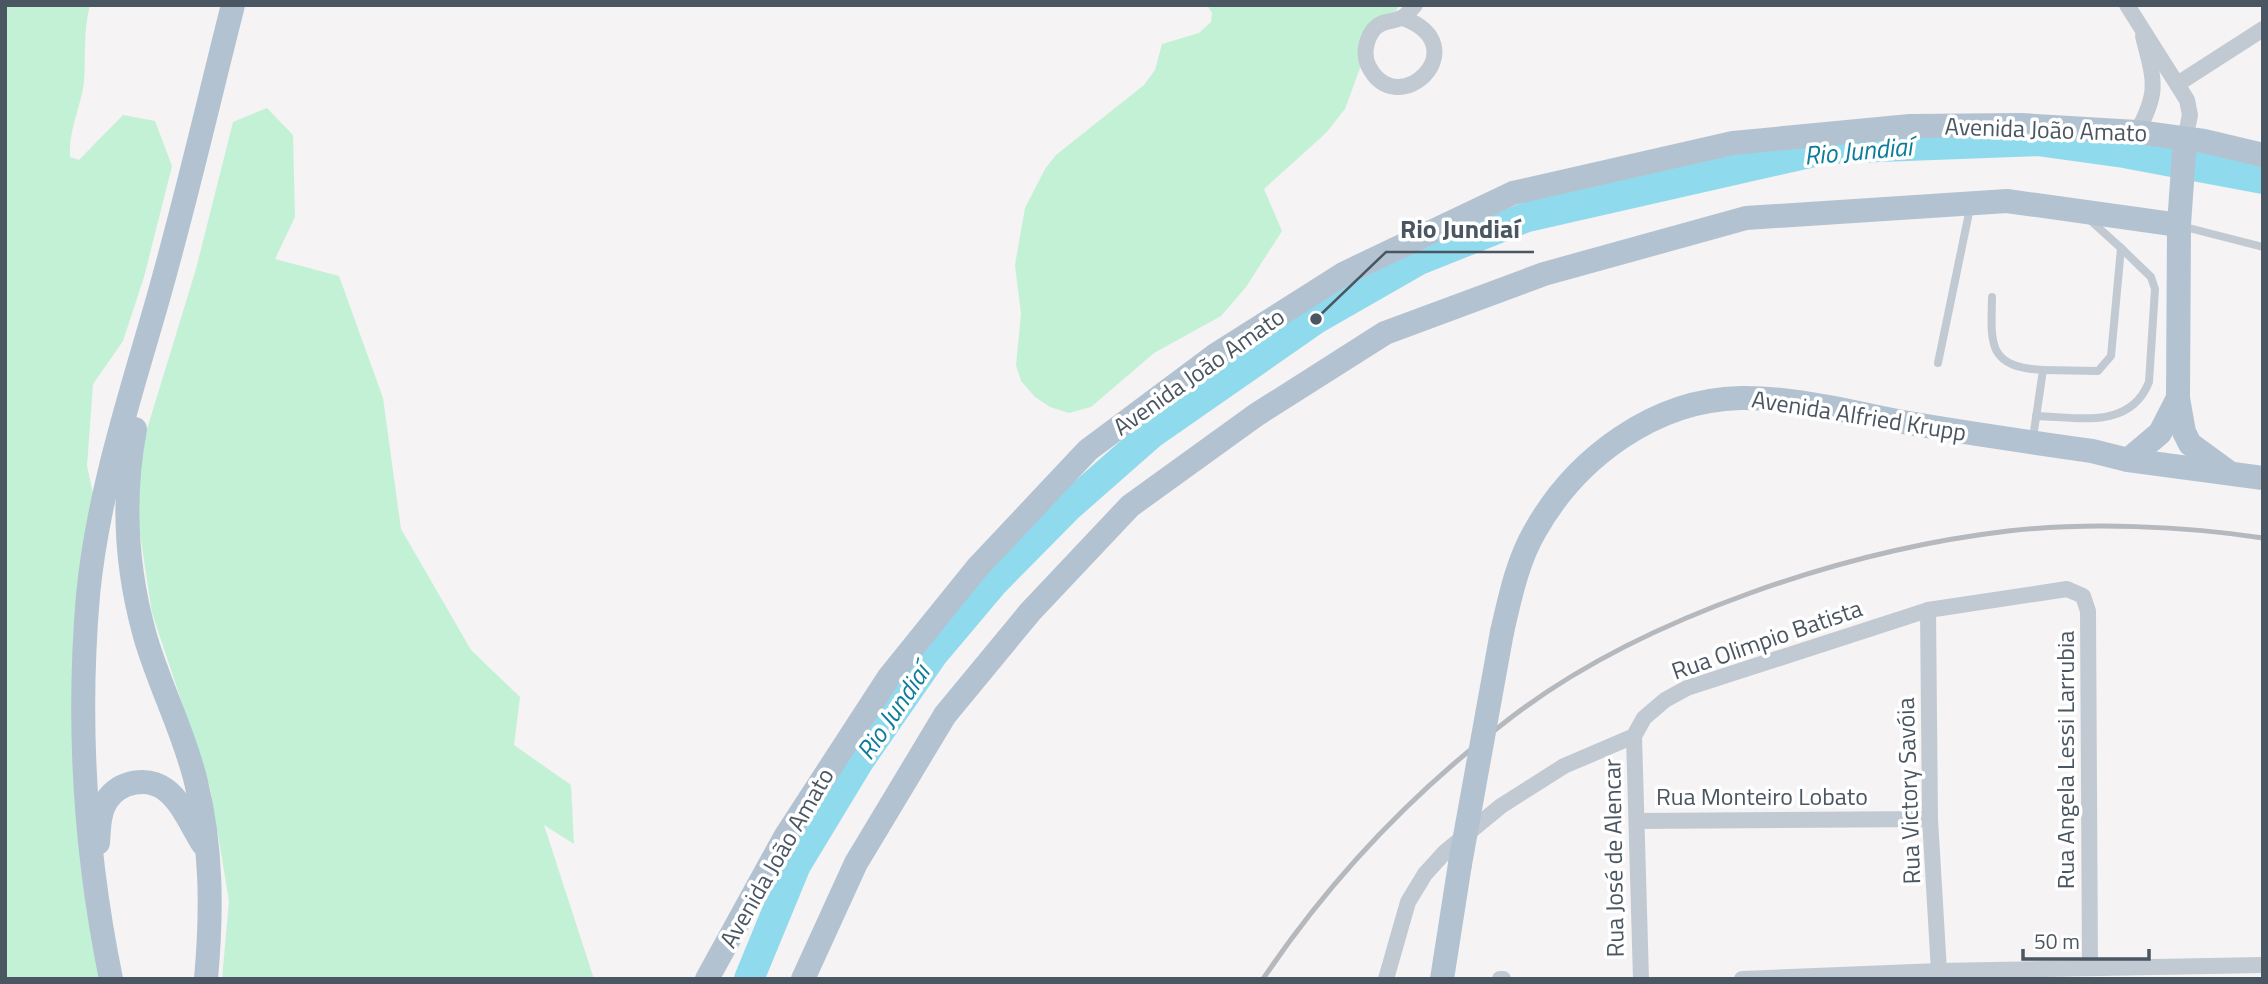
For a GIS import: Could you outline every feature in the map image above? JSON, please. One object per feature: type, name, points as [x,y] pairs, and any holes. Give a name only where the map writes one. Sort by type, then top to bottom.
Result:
[{"type":"main road","points":[[111,979],[93,880],[83,747],[89,594],[111,466],[132,379],[152,322],[233,5]]},
{"type":"main road","name":"Avenida João Amato","points":[[707,979],[785,837],[874,700],[977,568],[1088,450],[1214,356],[1345,273],[1513,193],[1733,144],[1910,126],[2021,125],[2137,132],[2185,145],[2263,155]]},
{"type":"main road","points":[[2185,145],[2179,217],[2178,398],[2183,432],[2190,444],[2231,474]]},
{"type":"main road","points":[[803,979],[856,863],[945,715],[1030,612],[1130,506],[1256,415],[1385,333],[1544,274],[1746,218],[2007,201],[2081,210],[2179,217]]},
{"type":"main road","points":[[152,322],[129,469],[128,549],[146,637],[195,780],[207,851],[211,926],[206,979]]},
{"type":"main road","name":"Avenida Alfried Krupp","points":[[1442,979],[1502,632],[1515,579],[1533,533],[1557,495],[1586,465],[1636,427],[1682,407],[1739,398],[1809,404],[2092,451],[2128,460],[2263,478]]},
{"type":"main road","points":[[2128,460],[2160,433],[2178,398]]},
{"type":"main road","points":[[93,880],[100,817],[106,801],[130,783],[145,782],[167,790],[207,851]]},
{"type":"street","points":[[1403,18],[1421,24],[1433,40],[1435,59],[1426,76],[1409,86],[1390,86],[1374,76],[1365,59],[1366,43],[1374,29],[1387,20],[1403,18],[1415,5]]},
{"type":"street","points":[[2127,5],[2179,83],[2187,100],[2190,115],[2185,145]]},
{"type":"street","points":[[2137,132],[2154,97],[2154,83],[2140,24]]},
{"type":"street","points":[[2179,83],[2263,29]]},
{"type":"street","name":"Rua Olimpio Batista","points":[[1386,979],[1408,902],[1425,874],[1445,852],[1501,806],[1564,766],[1634,736],[1644,718],[1665,700],[1687,688],[1928,610],[2067,589],[2083,596]]},
{"type":"street","name":"Rua Angela Lessi Larrubia","points":[[2083,596],[2088,611],[2090,967]]},
{"type":"street","name":"Rua Victory Savóia","points":[[1928,610],[1930,819],[1939,971]]},
{"type":"street","name":"Rua José de Alencar","points":[[1634,736],[1641,979]]},
{"type":"street","name":"Rua Monteiro Lobato","points":[[1637,821],[1930,819]]},
{"type":"street","points":[[1742,979],[2090,967],[2131,973],[2263,965]]},
{"type":"lane","points":[[1938,363],[1971,202]]},
{"type":"lane","points":[[2036,416],[2118,416],[2133,408],[2144,396],[2150,382],[2155,289],[2151,277],[2081,210]]},
{"type":"lane","points":[[2179,217],[2263,247]]},
{"type":"lane","points":[[1992,297],[1991,343],[1995,351],[2011,366],[2043,370],[2098,370],[2108,362],[2120,248]]},
{"type":"lane","points":[[2032,442],[2043,370]]},
{"type":"green space","points":[[5,5],[90,5],[84,82],[71,138],[70,157],[79,160],[123,115],[155,121],[172,166],[144,277],[123,341],[93,384],[87,466],[96,507],[89,555],[103,979],[5,979]]},
{"type":"green space","points":[[1207,5],[1399,5],[1396,11],[1378,19],[1345,109],[1326,133],[1264,189],[1282,231],[1246,287],[1221,316],[1154,353],[1091,407],[1069,413],[1050,407],[1035,397],[1021,381],[1016,365],[1021,314],[1015,265],[1025,208],[1045,169],[1056,155],[1144,85],[1155,70],[1162,44],[1199,33],[1211,22],[1212,13]]},
{"type":"green space","points":[[267,108],[293,135],[295,217],[275,259],[339,276],[383,398],[401,529],[471,650],[520,697],[514,745],[571,785],[574,844],[544,825],[594,979],[222,979],[229,901],[210,787],[152,613],[135,501],[140,452],[196,269],[233,122]]},
{"type":"waterway","name":"Rio Jundiaí","points":[[749,979],[796,865],[859,761],[934,653],[993,583],[1068,507],[1151,434],[1316,319],[1419,260],[1527,217],[1827,149],[2037,141],[2124,153],[2263,179]]},
{"type":"railway","points":[[1263,979],[1346,871],[1409,805],[1477,744],[1565,680],[1684,619],[1815,572],[1881,554],[1946,540],[2008,531],[2136,527],[2263,538]]},
{"type":"place","name":"Rio Jundiaí","points":[[1316,319]]}]
